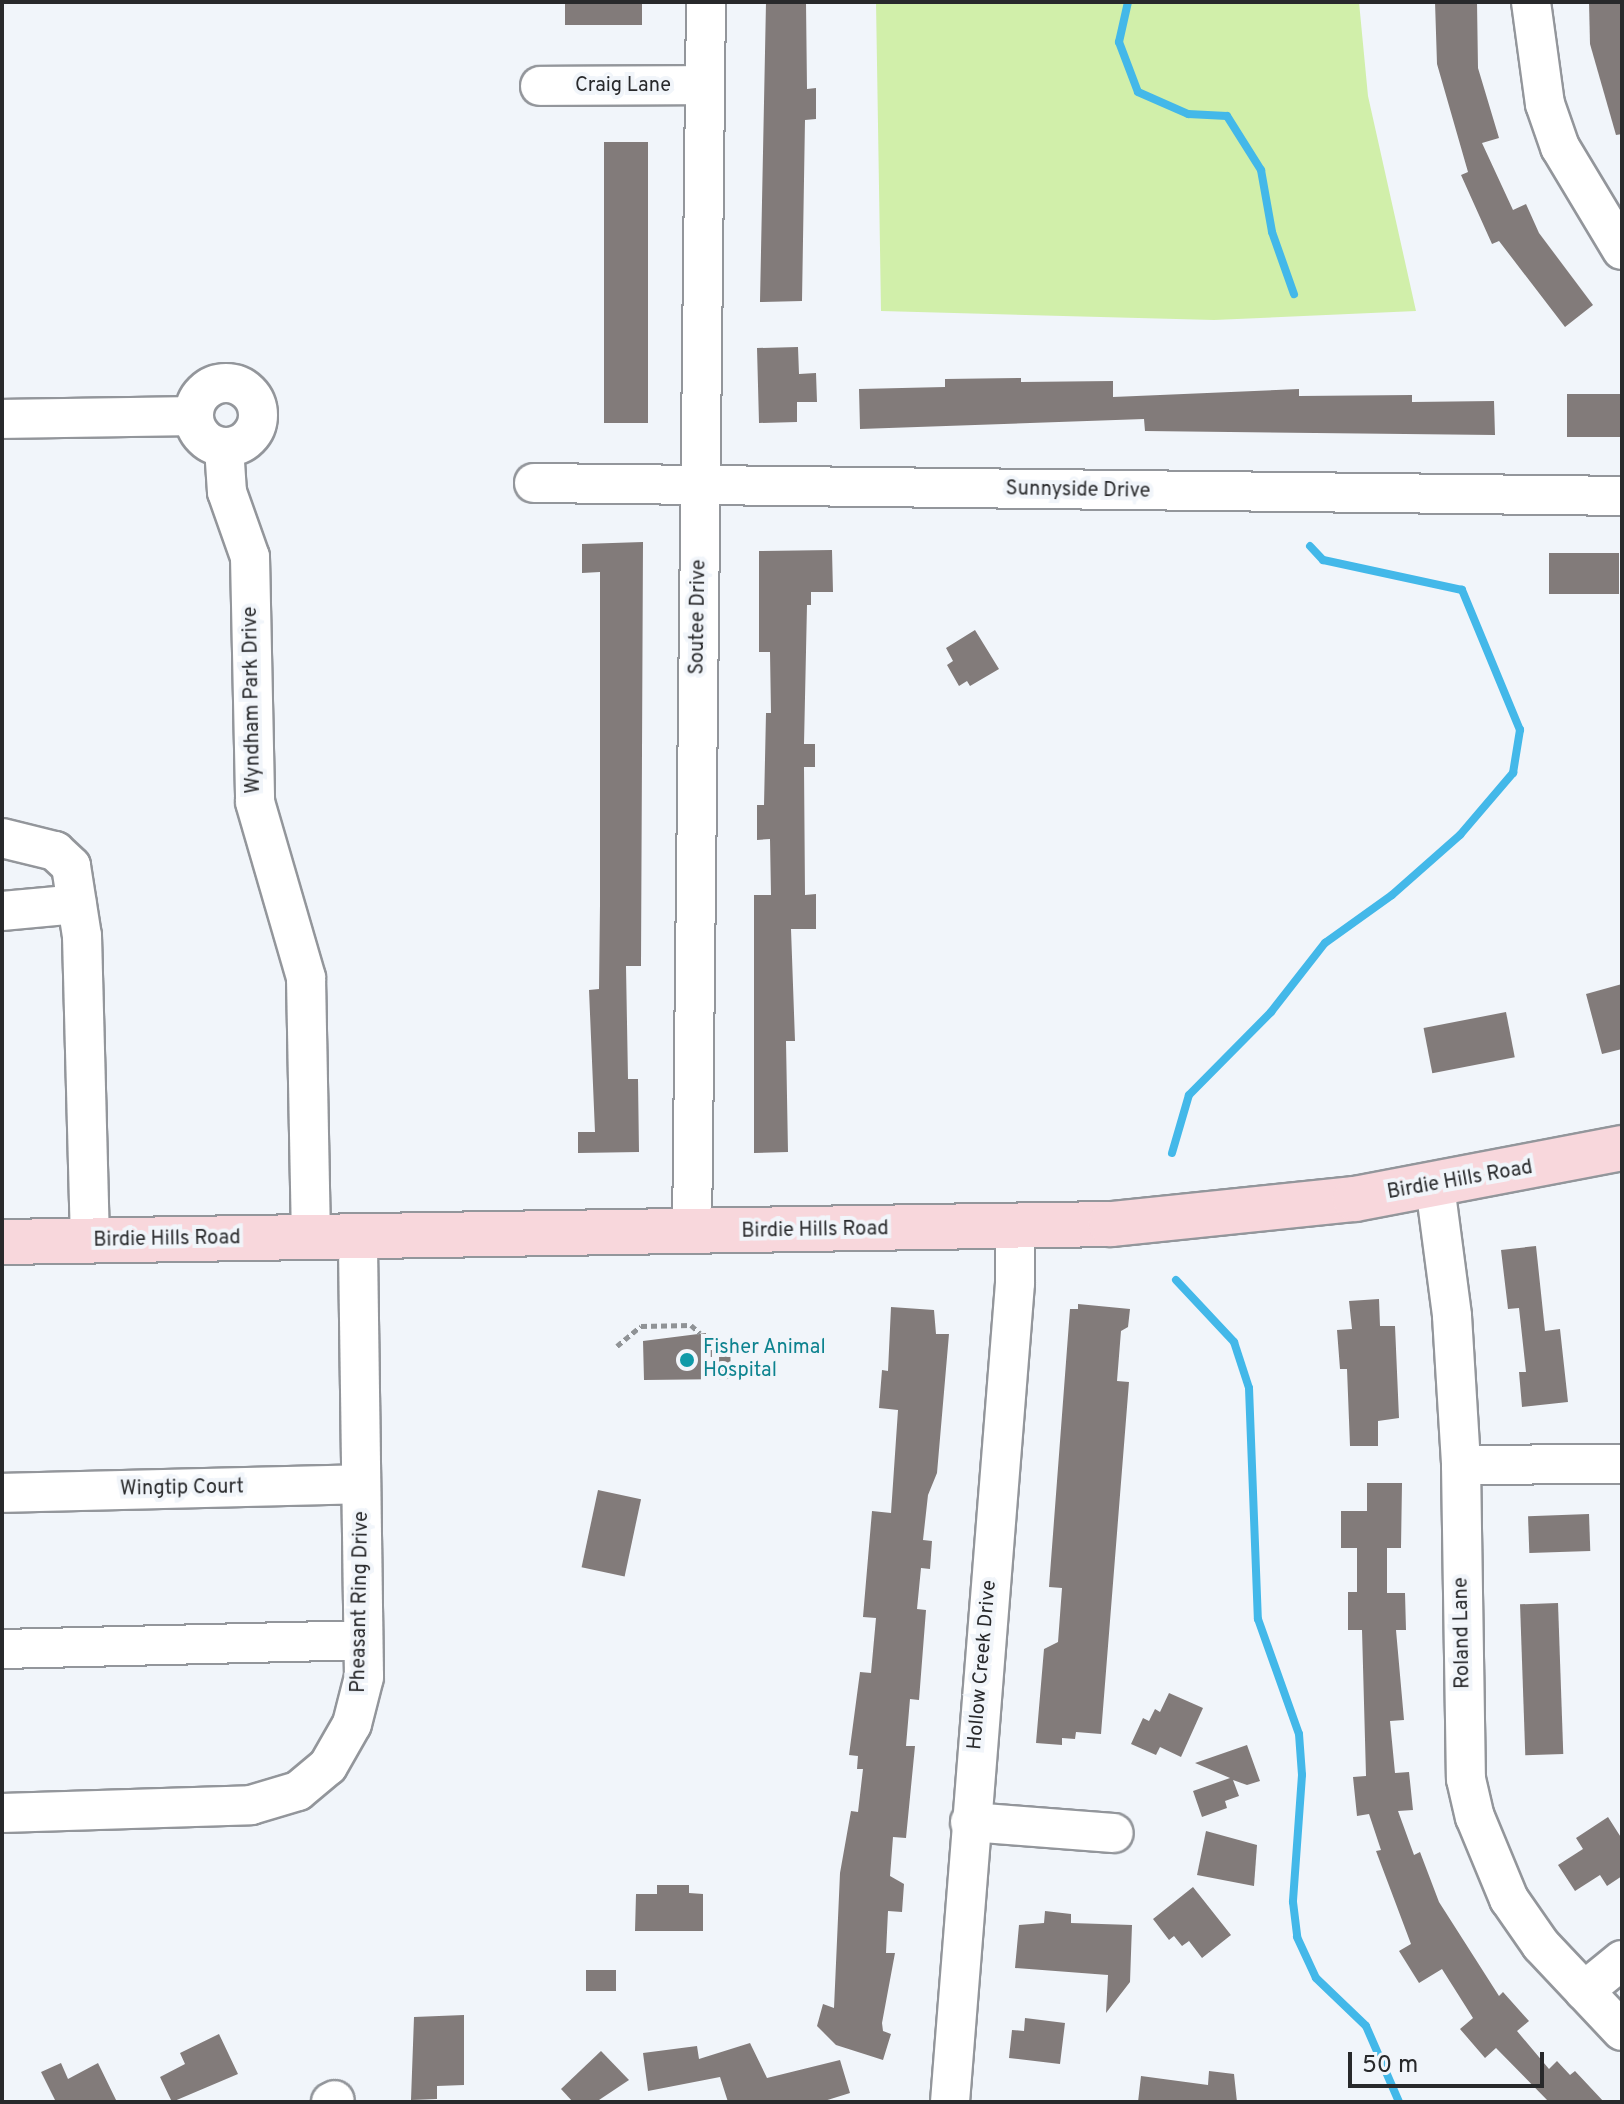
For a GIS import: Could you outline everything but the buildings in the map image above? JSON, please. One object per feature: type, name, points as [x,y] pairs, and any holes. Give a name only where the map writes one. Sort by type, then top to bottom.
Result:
[{"type":"main road","name":"Birdie Hills Road","points":[[2,1242],[1015,1227],[1197,1218],[1435,1186],[1622,1148]]},
{"type":"street","name":"Soutee Drive","points":[[692,1233],[706,2]]},
{"type":"street","points":[[1531,2],[1545,104],[1560,147],[1622,250]]},
{"type":"street","name":"Craig Lane","points":[[540,86],[705,85]]},
{"type":"street","points":[[226,383],[245,389],[256,406],[256,426],[242,443],[224,447],[202,436],[194,416],[207,389],[226,383]]},
{"type":"street","points":[[2,419],[194,416]]},
{"type":"street","name":"Wyndham Park Drive","points":[[224,447],[227,492],[250,557],[255,802],[306,978],[311,1238]]},
{"type":"street","name":"Sunnyside Drive","points":[[534,483],[1622,496]]},
{"type":"street","points":[[2,838],[55,851],[71,866],[77,904],[90,1241]]},
{"type":"street","points":[[2,911],[77,904]]},
{"type":"street","name":"Roland Lane","points":[[1435,1186],[1452,1316],[1461,1465],[1465,1741],[1475,1817],[1509,1899],[1541,1945],[1622,2031]]},
{"type":"street","name":"Hollow Creek Drive","points":[[950,2102],[1015,1283],[1015,1227]]},
{"type":"street","name":"Pheasant Ring Drive","points":[[2,1813],[251,1805],[298,1791],[328,1766],[352,1724],[364,1677],[358,1237]]},
{"type":"street","points":[[1461,1465],[1622,1464]]},
{"type":"street","name":"Wingtip Court","points":[[2,1493],[361,1484]]},
{"type":"street","points":[[2,1649],[363,1640]]},
{"type":"street","points":[[970,1822],[1114,1833]]},
{"type":"street","points":[[1584,1991],[1622,1960]]},
{"type":"path","points":[[617,1346],[641,1326],[691,1325],[700,1333]]},
{"type":"green space","points":[[876,2],[1359,2],[1368,96],[1416,311],[1214,320],[881,311]]},
{"type":"waterway","points":[[1128,2],[1119,42],[1138,92],[1188,114],[1227,116],[1261,170],[1272,232],[1294,294]]},
{"type":"waterway","points":[[1172,1153],[1189,1095],[1271,1012],[1325,943],[1392,895],[1460,835],[1513,773],[1520,730],[1462,590],[1323,560],[1310,546]]},
{"type":"waterway","points":[[1176,1280],[1234,1342],[1249,1388],[1258,1619],[1299,1734],[1302,1775],[1293,1902],[1297,1937],[1316,1978],[1366,2026],[1399,2102]]},
{"type":"place","name":"Fisher Animal Hospital","points":[[687,1360]]}]
